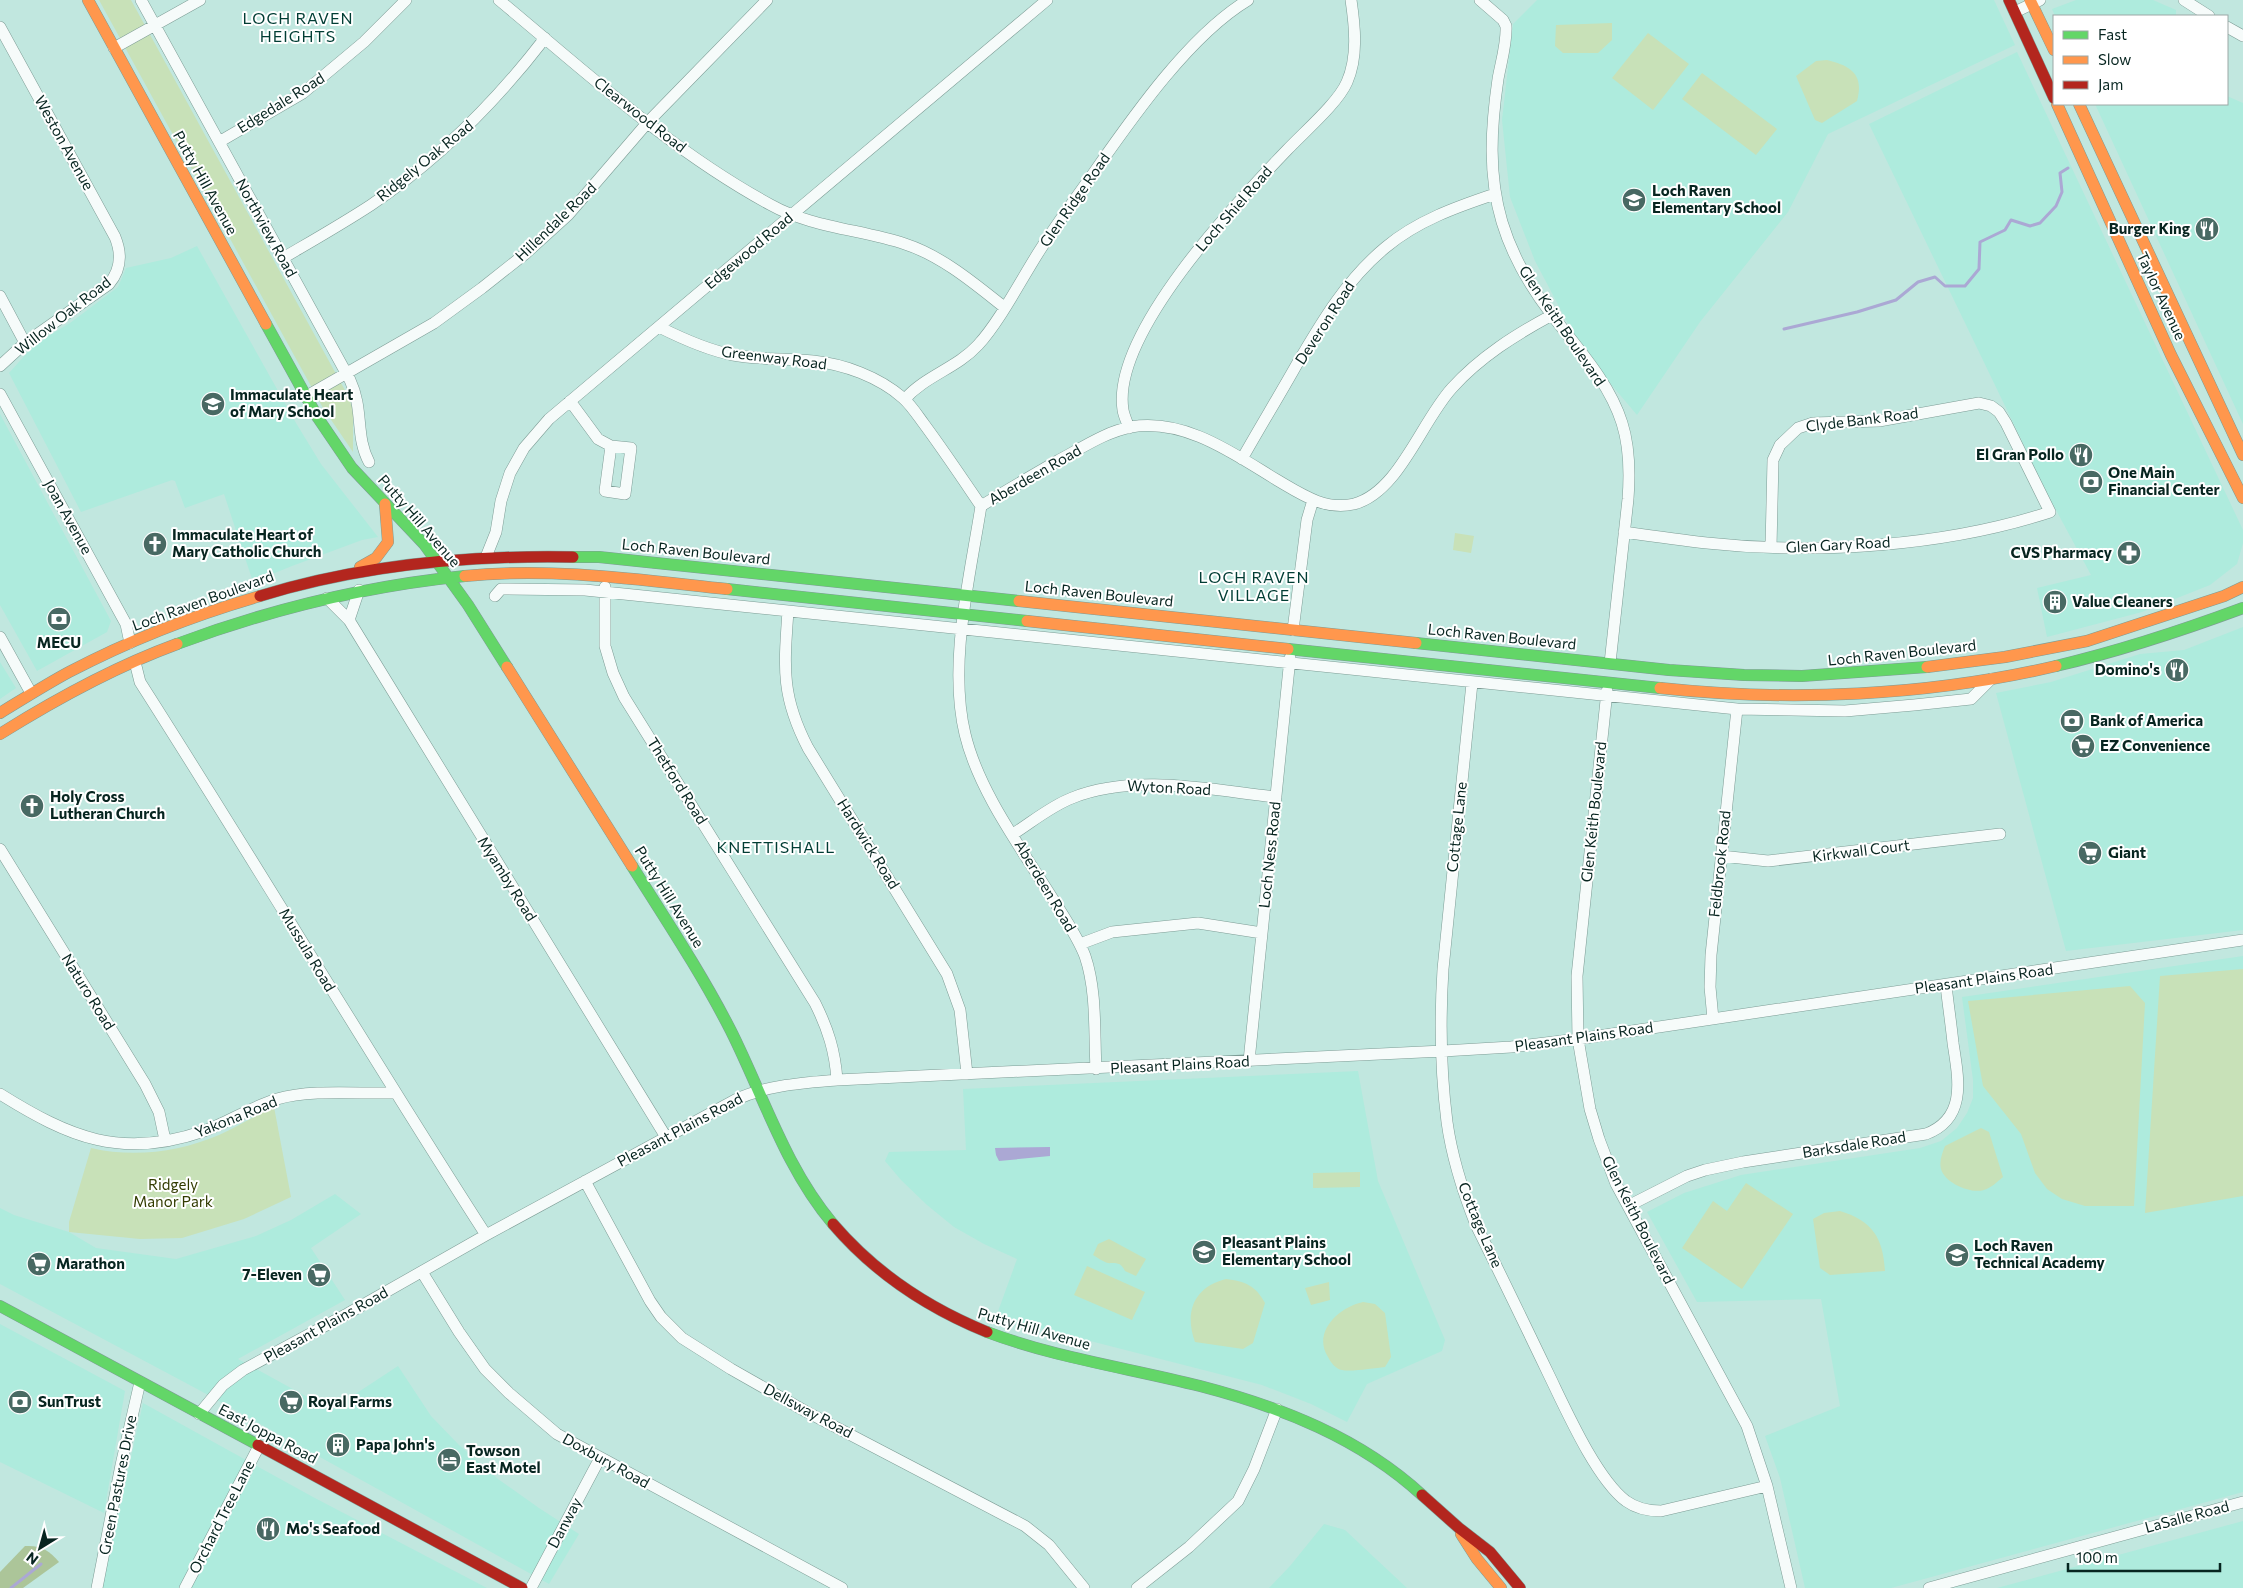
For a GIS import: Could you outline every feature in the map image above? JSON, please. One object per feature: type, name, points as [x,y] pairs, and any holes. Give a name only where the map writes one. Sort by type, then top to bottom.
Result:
[{"type":"main road","name":"Putty Hill Avenue","points":[[88,0],[305,397],[341,453],[436,560],[448,577],[707,986],[737,1044],[794,1169],[834,1226],[878,1269],[935,1308],[970,1326],[1010,1340],[1233,1395],[1276,1409],[1332,1433],[1367,1453],[1409,1483],[1456,1526],[1487,1549],[1520,1588]]},
{"type":"main road","points":[[2009,0],[2053,96]]},
{"type":"main road","points":[[2034,1],[2053,48]]},
{"type":"main road","name":"Taylor Avenue","points":[[2057,105],[2175,363],[2243,498]]},
{"type":"main road","name":"Taylor Avenue","points":[[2080,105],[2243,455]]},
{"type":"main road","points":[[2066,123],[2082,140],[2102,178],[2109,182],[2117,182]]},
{"type":"main road","points":[[350,572],[376,558],[385,548],[389,536],[385,504]]},
{"type":"main road","name":"Loch Raven Boulevard","points":[[0,713],[31,693],[130,642],[232,603],[290,586],[350,572],[436,560],[486,557],[599,557],[1610,663],[1726,674],[1802,676],[1927,667],[2005,657],[2087,641],[2224,596],[2243,587]]},
{"type":"main road","name":"Loch Raven Boulevard","points":[[0,734],[55,701],[135,662],[234,623],[359,590],[448,577],[532,574],[605,577],[965,613],[1608,682],[1723,693],[1817,696],[1907,690],[2041,671],[2096,658],[2191,628],[2242,608]]},
{"type":"main road","points":[[1292,648],[1293,630]]},
{"type":"main road","points":[[130,642],[135,662]]},
{"type":"main road","points":[[1608,682],[1610,663]]},
{"type":"main road","name":"East Joppa Road","points":[[0,1306],[522,1588]]},
{"type":"main road","name":"Putty Hill Avenue","points":[[1456,1526],[1477,1559],[1502,1588]]},
{"type":"street","name":"Northview Road","points":[[141,0],[346,374],[358,399],[362,444],[369,462]]},
{"type":"street","points":[[114,48],[200,0]]},
{"type":"street","name":"Edgedale Road","points":[[219,142],[276,110],[329,73],[406,0]]},
{"type":"street","name":"Hillendale Road","points":[[305,397],[434,323],[506,270],[568,215],[648,122],[767,0]]},
{"type":"street","name":"Edgewood Road","points":[[486,557],[496,532],[505,488],[516,461],[534,436],[570,401],[1047,0]]},
{"type":"street","name":"Glen Ridge Road","points":[[905,399],[913,390],[957,362],[978,345],[1041,248],[1140,109],[1202,38],[1226,16],[1248,0]]},
{"type":"street","name":"Loch Shiel Road","points":[[1129,428],[1123,411],[1122,400],[1126,372],[1136,345],[1163,296],[1194,253],[1272,165],[1331,104],[1347,83],[1352,68],[1354,48],[1351,0]]},
{"type":"street","name":"Glen Keith Boulevard","points":[[1480,0],[1503,20],[1506,26],[1493,126],[1492,166],[1494,194],[1515,256],[1552,314],[1601,381],[1622,423],[1627,445],[1630,473],[1610,663]]},
{"type":"street","points":[[2184,0],[2207,15]]},
{"type":"street","points":[[2014,12],[2034,1]]},
{"type":"street","name":"Clearwood Road","points":[[505,2],[545,38],[648,122],[717,173],[772,206],[792,215],[908,245],[959,273],[1004,307]]},
{"type":"street","name":"Weston Avenue","points":[[0,27],[116,237],[120,261]]},
{"type":"street","points":[[2228,28],[2243,36]]},
{"type":"street","name":"Ridgely Oak Road","points":[[283,258],[370,205],[431,160],[485,110],[516,76],[545,38]]},
{"type":"street","name":"Deveron Road","points":[[1242,459],[1326,315],[1350,282],[1386,246],[1405,233],[1459,206],[1494,194]]},
{"type":"street","name":"Willow Oak Road","points":[[0,366],[25,343],[109,284],[115,276],[120,261]]},
{"type":"street","points":[[0,296],[25,343]]},
{"type":"street","name":"Aberdeen Road","points":[[1096,1069],[1092,986],[1089,970],[1080,944],[977,771],[965,735],[958,679],[962,628],[981,506],[1090,443],[1129,428],[1153,427],[1185,432],[1210,442],[1313,500],[1340,506],[1353,504],[1376,494],[1392,478],[1451,389],[1484,358],[1552,314]]},
{"type":"street","name":"Greenway Road","points":[[659,327],[699,346],[735,356],[814,361],[835,365],[888,386],[905,399],[942,448],[981,506]]},
{"type":"street","name":"Joan Avenue","points":[[0,394],[126,624],[130,642]]},
{"type":"street","points":[[570,401],[598,439],[611,446]]},
{"type":"street","name":"Clyde Bank Road","points":[[1771,547],[1773,460],[1780,445],[1793,431],[1813,423],[1880,421],[1972,404],[1986,404],[1999,412],[2006,423],[2050,512]]},
{"type":"street","points":[[1293,630],[1307,520],[1313,500]]},
{"type":"street","name":"Glen Gary Road","points":[[1624,532],[1708,543],[1816,548],[1906,541],[1974,531],[2026,520],[2050,512]]},
{"type":"street","points":[[496,532],[505,556]]},
{"type":"street","name":"Thetford Road","points":[[605,577],[605,646],[612,673],[624,697],[815,1003],[827,1028],[834,1050],[837,1080]]},
{"type":"street","points":[[495,596],[501,589],[604,592],[1737,709],[1845,711],[1914,706],[1971,698],[1991,679]]},
{"type":"street","points":[[349,620],[359,590]]},
{"type":"street","name":"Myamby Road","points":[[327,598],[349,620],[666,1137]]},
{"type":"street","name":"Hardwick Road","points":[[788,611],[785,676],[792,712],[808,748],[948,974],[960,1010],[967,1074]]},
{"type":"street","points":[[0,637],[31,693]]},
{"type":"street","name":"Loch Ness Road","points":[[1249,1061],[1292,648]]},
{"type":"street","name":"Mussula Road","points":[[135,662],[140,682],[210,792],[394,1093],[486,1235]]},
{"type":"street","name":"Glen Keith Boulevard","points":[[1608,682],[1577,976],[1578,1039],[1594,1124],[1607,1162],[1628,1206],[1730,1393],[1756,1450],[1767,1486],[1791,1588]]},
{"type":"street","name":"Cottage Lane","points":[[1472,683],[1443,969],[1443,1052],[1447,1122],[1466,1200],[1476,1225],[1571,1420],[1606,1478],[1624,1500],[1636,1507],[1649,1511],[1661,1511],[1767,1486]]},
{"type":"street","name":"Feldbrook Road","points":[[1713,1019],[1710,987],[1711,955],[1737,709]]},
{"type":"street","name":"Wyton Road","points":[[1013,834],[1070,799],[1120,785],[1157,785],[1276,797]]},
{"type":"street","name":"Kirkwall Court","points":[[1721,856],[1758,861],[1786,860],[2000,834]]},
{"type":"street","name":"Naturo Road","points":[[0,849],[145,1084],[159,1112],[166,1140]]},
{"type":"street","points":[[1080,944],[1112,932],[1198,923],[1262,933]]},
{"type":"street","name":"Pleasant Plains Road","points":[[199,1414],[223,1384],[237,1374],[666,1137],[735,1100],[758,1091],[794,1084],[837,1080],[1096,1069],[1511,1047],[1578,1039],[2243,940]]},
{"type":"street","name":"Barksdale Road","points":[[1628,1206],[1687,1176],[1705,1170],[1742,1162],[1926,1134],[1934,1131],[1953,1111],[1959,1086],[1946,985]]},
{"type":"street","name":"Yakona Road","points":[[0,1094],[53,1125],[85,1138],[119,1144],[166,1140],[202,1131],[262,1104],[300,1094],[394,1093]]},
{"type":"street","name":"Dellsway Road","points":[[585,1181],[650,1301],[661,1317],[678,1334],[731,1369],[806,1411],[1025,1526],[1049,1545],[1084,1588]]},
{"type":"street","name":"Doxbury Road","points":[[422,1272],[458,1332],[486,1369],[533,1415],[557,1434],[842,1588]]},
{"type":"street","name":"Green Pastures Drive","points":[[97,1588],[140,1382]]},
{"type":"street","points":[[1137,1588],[1189,1547],[1238,1501],[1254,1469],[1276,1409]]},
{"type":"street","name":"Orchard Tree Lane","points":[[185,1588],[259,1446]]},
{"type":"street","name":"Danway","points":[[531,1588],[600,1458]]},
{"type":"street","name":"LaSalle Road","points":[[1929,1588],[2243,1502]]},
{"type":"shaded area","points":[[1537,0],[1994,0],[2015,45],[1828,134],[1788,212],[1700,322],[1637,415],[1582,350],[1535,261],[1510,197],[1502,120],[1513,24]]},
{"type":"shaded area","points":[[2076,0],[2153,0],[2176,10],[2176,15],[2055,15],[2052,9]]},
{"type":"shaded area","points":[[2017,52],[2243,530],[2243,543],[2237,564],[2210,585],[2142,612],[2047,637],[2037,588],[2091,575],[2049,497],[1869,124]]},
{"type":"shaded area","points":[[2228,96],[2243,103],[2243,424],[2095,105],[2228,105]]},
{"type":"shaded area","points":[[197,246],[321,464],[378,537],[362,540],[253,582],[224,494],[185,508],[175,481],[172,480],[81,512],[9,373],[35,344],[70,323],[118,287],[126,268],[171,258]]},
{"type":"shaded area","points":[[0,414],[111,621],[107,632],[37,671],[0,605]]},
{"type":"shaded area","points":[[2243,627],[2243,930],[2066,951],[1996,693],[2051,682],[2140,654],[2184,650]]},
{"type":"shaded area","points":[[0,662],[16,688],[0,699]]},
{"type":"shaded area","name":"Loch Raven Technical Academy","points":[[2243,956],[2243,1492],[1891,1588],[1805,1588],[1780,1478],[1765,1436],[1840,1406],[1821,1299],[1697,1302],[1647,1212],[1684,1193],[1741,1175],[1920,1148],[1941,1141],[1957,1128],[1967,1113],[1973,1098],[1973,1080],[1962,997]]},
{"type":"shaded area","name":"Pleasant Plains Elementary School","points":[[1358,1071],[1378,1181],[1445,1340],[1442,1351],[1367,1384],[1347,1422],[1311,1404],[1262,1385],[996,1317],[1017,1259],[984,1244],[954,1227],[927,1205],[901,1180],[885,1161],[889,1152],[966,1150],[963,1089]]},
{"type":"shaded area","points":[[335,1194],[361,1214],[311,1248],[345,1300],[238,1359],[331,1410],[398,1366],[431,1416],[459,1445],[498,1479],[579,1534],[549,1584],[199,1390],[0,1284],[0,1208],[14,1215],[69,1232],[96,1248],[176,1259],[256,1236],[291,1220]]},
{"type":"shaded area","points":[[0,1324],[125,1391],[104,1513],[0,1462]]},
{"type":"shaded area","points":[[143,1403],[313,1497],[487,1588],[102,1588]]},
{"type":"shaded area","points":[[2243,1521],[2243,1588],[1997,1588]]},
{"type":"shaded area","points":[[1324,1524],[1345,1530],[1407,1588],[1269,1588],[1290,1566]]},
{"type":"shaded area","points":[[25,1546],[36,1546],[44,1549],[59,1562],[23,1588],[0,1588],[0,1572]]},
{"type":"green space","points":[[99,0],[131,0],[347,394],[353,409],[353,452],[323,408]]},
{"type":"green space","points":[[1612,23],[1612,40],[1598,53],[1563,53],[1555,46],[1556,25]]},
{"type":"green space","points":[[1648,33],[1689,64],[1653,110],[1612,78]]},
{"type":"green space","points":[[1827,60],[1843,65],[1854,73],[1859,84],[1859,92],[1857,101],[1822,123],[1815,120],[1796,76],[1816,61]]},
{"type":"green space","points":[[1702,73],[1777,129],[1756,155],[1682,99]]},
{"type":"green space","points":[[1455,533],[1474,536],[1471,553],[1453,550]]},
{"type":"green space","points":[[2243,969],[2243,1196],[2145,1213],[2160,976]]},
{"type":"green space","points":[[2130,986],[2145,1003],[2134,1206],[2085,1206],[2062,1199],[2047,1189],[2035,1173],[2021,1134],[1983,1086],[1968,1001]]},
{"type":"green space","name":"Ridgely Manor Park","points":[[274,1107],[291,1197],[244,1219],[182,1238],[140,1239],[69,1232],[69,1222],[91,1148],[124,1153],[140,1153],[188,1146],[219,1135]]},
{"type":"green space","points":[[1981,1128],[1989,1132],[2003,1177],[1987,1189],[1978,1191],[1965,1189],[1953,1183],[1943,1174],[1940,1166],[1945,1146]]},
{"type":"green space","points":[[1360,1172],[1360,1187],[1313,1188],[1313,1173]]},
{"type":"green space","points":[[1746,1183],[1793,1214],[1742,1289],[1682,1248],[1713,1201],[1727,1211]]},
{"type":"green space","points":[[1840,1211],[1861,1220],[1874,1232],[1882,1249],[1885,1271],[1830,1275],[1820,1268],[1813,1219],[1824,1213]]},
{"type":"green space","points":[[1109,1239],[1146,1259],[1136,1276],[1125,1271],[1120,1264],[1108,1263],[1093,1255],[1098,1244]]},
{"type":"green space","points":[[1087,1266],[1145,1292],[1132,1320],[1074,1295]]},
{"type":"green space","points":[[1226,1279],[1239,1281],[1254,1288],[1265,1303],[1253,1343],[1243,1349],[1195,1342],[1192,1331],[1191,1321],[1194,1302],[1206,1288]]},
{"type":"green space","points":[[1329,1282],[1330,1300],[1311,1305],[1305,1288]]},
{"type":"green space","points":[[1363,1302],[1375,1304],[1385,1313],[1391,1357],[1385,1367],[1351,1371],[1340,1369],[1331,1361],[1324,1348],[1323,1339],[1326,1330],[1330,1322],[1337,1315],[1345,1309]]},
{"type":"water","points":[[1050,1147],[1050,1156],[999,1161],[995,1148]]},
{"type":"waterway","points":[[1784,329],[1857,312],[1896,300],[1918,282],[1935,277],[1945,286],[1965,286],[1979,269],[1980,242],[2005,230],[2011,220],[2030,226],[2040,223],[2056,206],[2062,192],[2060,173],[2068,168]]},
{"type":"waterway","points":[[11,1588],[41,1564]]},
{"type":"traffic: fast","points":[[266,324],[318,418],[352,468],[424,544],[468,605],[507,667]]},
{"type":"traffic: fast","points":[[573,557],[599,557],[1019,601]]},
{"type":"traffic: fast","points":[[177,644],[248,620],[319,601],[391,586],[465,576]]},
{"type":"traffic: fast","points":[[727,589],[1027,621]]},
{"type":"traffic: fast","points":[[2056,666],[2150,640],[2243,608]]},
{"type":"traffic: fast","points":[[1416,643],[1669,670],[1744,675],[1802,676],[1927,667]]},
{"type":"traffic: fast","points":[[1288,649],[1660,688]]},
{"type":"traffic: fast","points":[[632,866],[708,989],[731,1031],[788,1155],[801,1179],[833,1224]]},
{"type":"traffic: fast","points":[[0,1306],[258,1445]]},
{"type":"traffic: fast","points":[[987,1332],[1039,1349],[1200,1386],[1260,1404],[1318,1427],[1346,1441],[1373,1457],[1422,1495]]},
{"type":"traffic: slow","points":[[88,0],[266,324]]},
{"type":"traffic: slow","points":[[2030,0],[2053,48]]},
{"type":"traffic: slow","points":[[2057,105],[2171,355],[2243,498]]},
{"type":"traffic: slow","points":[[2079,105],[2243,455]]},
{"type":"traffic: slow","points":[[360,567],[376,558],[388,542],[385,504]]},
{"type":"traffic: slow","points":[[465,576],[531,573],[563,574],[727,589]]},
{"type":"traffic: slow","points":[[1927,667],[2005,657],[2087,641],[2224,596],[2243,587]]},
{"type":"traffic: slow","points":[[0,713],[60,677],[115,649],[211,611],[260,596]]},
{"type":"traffic: slow","points":[[1019,601],[1416,643]]},
{"type":"traffic: slow","points":[[1027,621],[1288,649]]},
{"type":"traffic: slow","points":[[0,734],[86,684],[177,644]]},
{"type":"traffic: slow","points":[[1660,688],[1759,695],[1859,694],[1958,684],[2056,666]]},
{"type":"traffic: slow","points":[[507,667],[632,866]]},
{"type":"traffic: slow","points":[[1461,1534],[1477,1559],[1501,1588]]},
{"type":"traffic: jam","points":[[2009,0],[2053,96]]},
{"type":"traffic: jam","points":[[260,596],[298,585],[415,564],[494,558],[573,557]]},
{"type":"traffic: jam","points":[[833,1224],[866,1258],[904,1287],[944,1312],[987,1332]]},
{"type":"traffic: jam","points":[[258,1445],[522,1588]]},
{"type":"traffic: jam","points":[[1422,1495],[1459,1528],[1490,1552],[1520,1588]]},
{"type":"place","name":"Loch Raven Elementary School","points":[[1634,200]]},
{"type":"place","name":"Burger King","points":[[2207,229]]},
{"type":"place","name":"Immaculate Heart of Mary School","points":[[213,404]]},
{"type":"place","name":"El Gran Pollo","points":[[2081,455]]},
{"type":"place","name":"One Main Financial Center","points":[[2091,482]]},
{"type":"place","name":"Immaculate Heart of Mary Catholic Church","points":[[155,544]]},
{"type":"place","name":"CVS Pharmacy","points":[[2129,553]]},
{"type":"place","name":"Value Cleaners","points":[[2055,602]]},
{"type":"place","name":"MECU","points":[[59,619]]},
{"type":"place","name":"Domino's","points":[[2177,670]]},
{"type":"place","name":"Bank of America","points":[[2072,721]]},
{"type":"place","name":"EZ Convenience","points":[[2083,746]]},
{"type":"place","name":"Holy Cross Lutheran Church","points":[[32,806]]},
{"type":"place","name":"Giant","points":[[2090,853]]},
{"type":"place","name":"Pleasant Plains Elementary School","points":[[1204,1252]]},
{"type":"place","name":"Loch Raven Technical Academy","points":[[1957,1255]]},
{"type":"place","name":"Marathon","points":[[39,1264]]},
{"type":"place","name":"7-Eleven","points":[[319,1275]]},
{"type":"place","name":"SunTrust","points":[[20,1402]]},
{"type":"place","name":"Royal Farms","points":[[291,1402]]},
{"type":"place","name":"Papa John's","points":[[338,1445]]},
{"type":"place","name":"Towson East Motel","points":[[449,1460]]},
{"type":"place","name":"Mo's Seafood","points":[[268,1529]]},
{"type":"district","name":"LOCH RAVEN HEIGHTS","points":[[298,27]]},
{"type":"district","name":"LOCH RAVEN VILLAGE","points":[[1254,586]]},
{"type":"district","name":"KNETTISHALL","points":[[776,847]]}]
